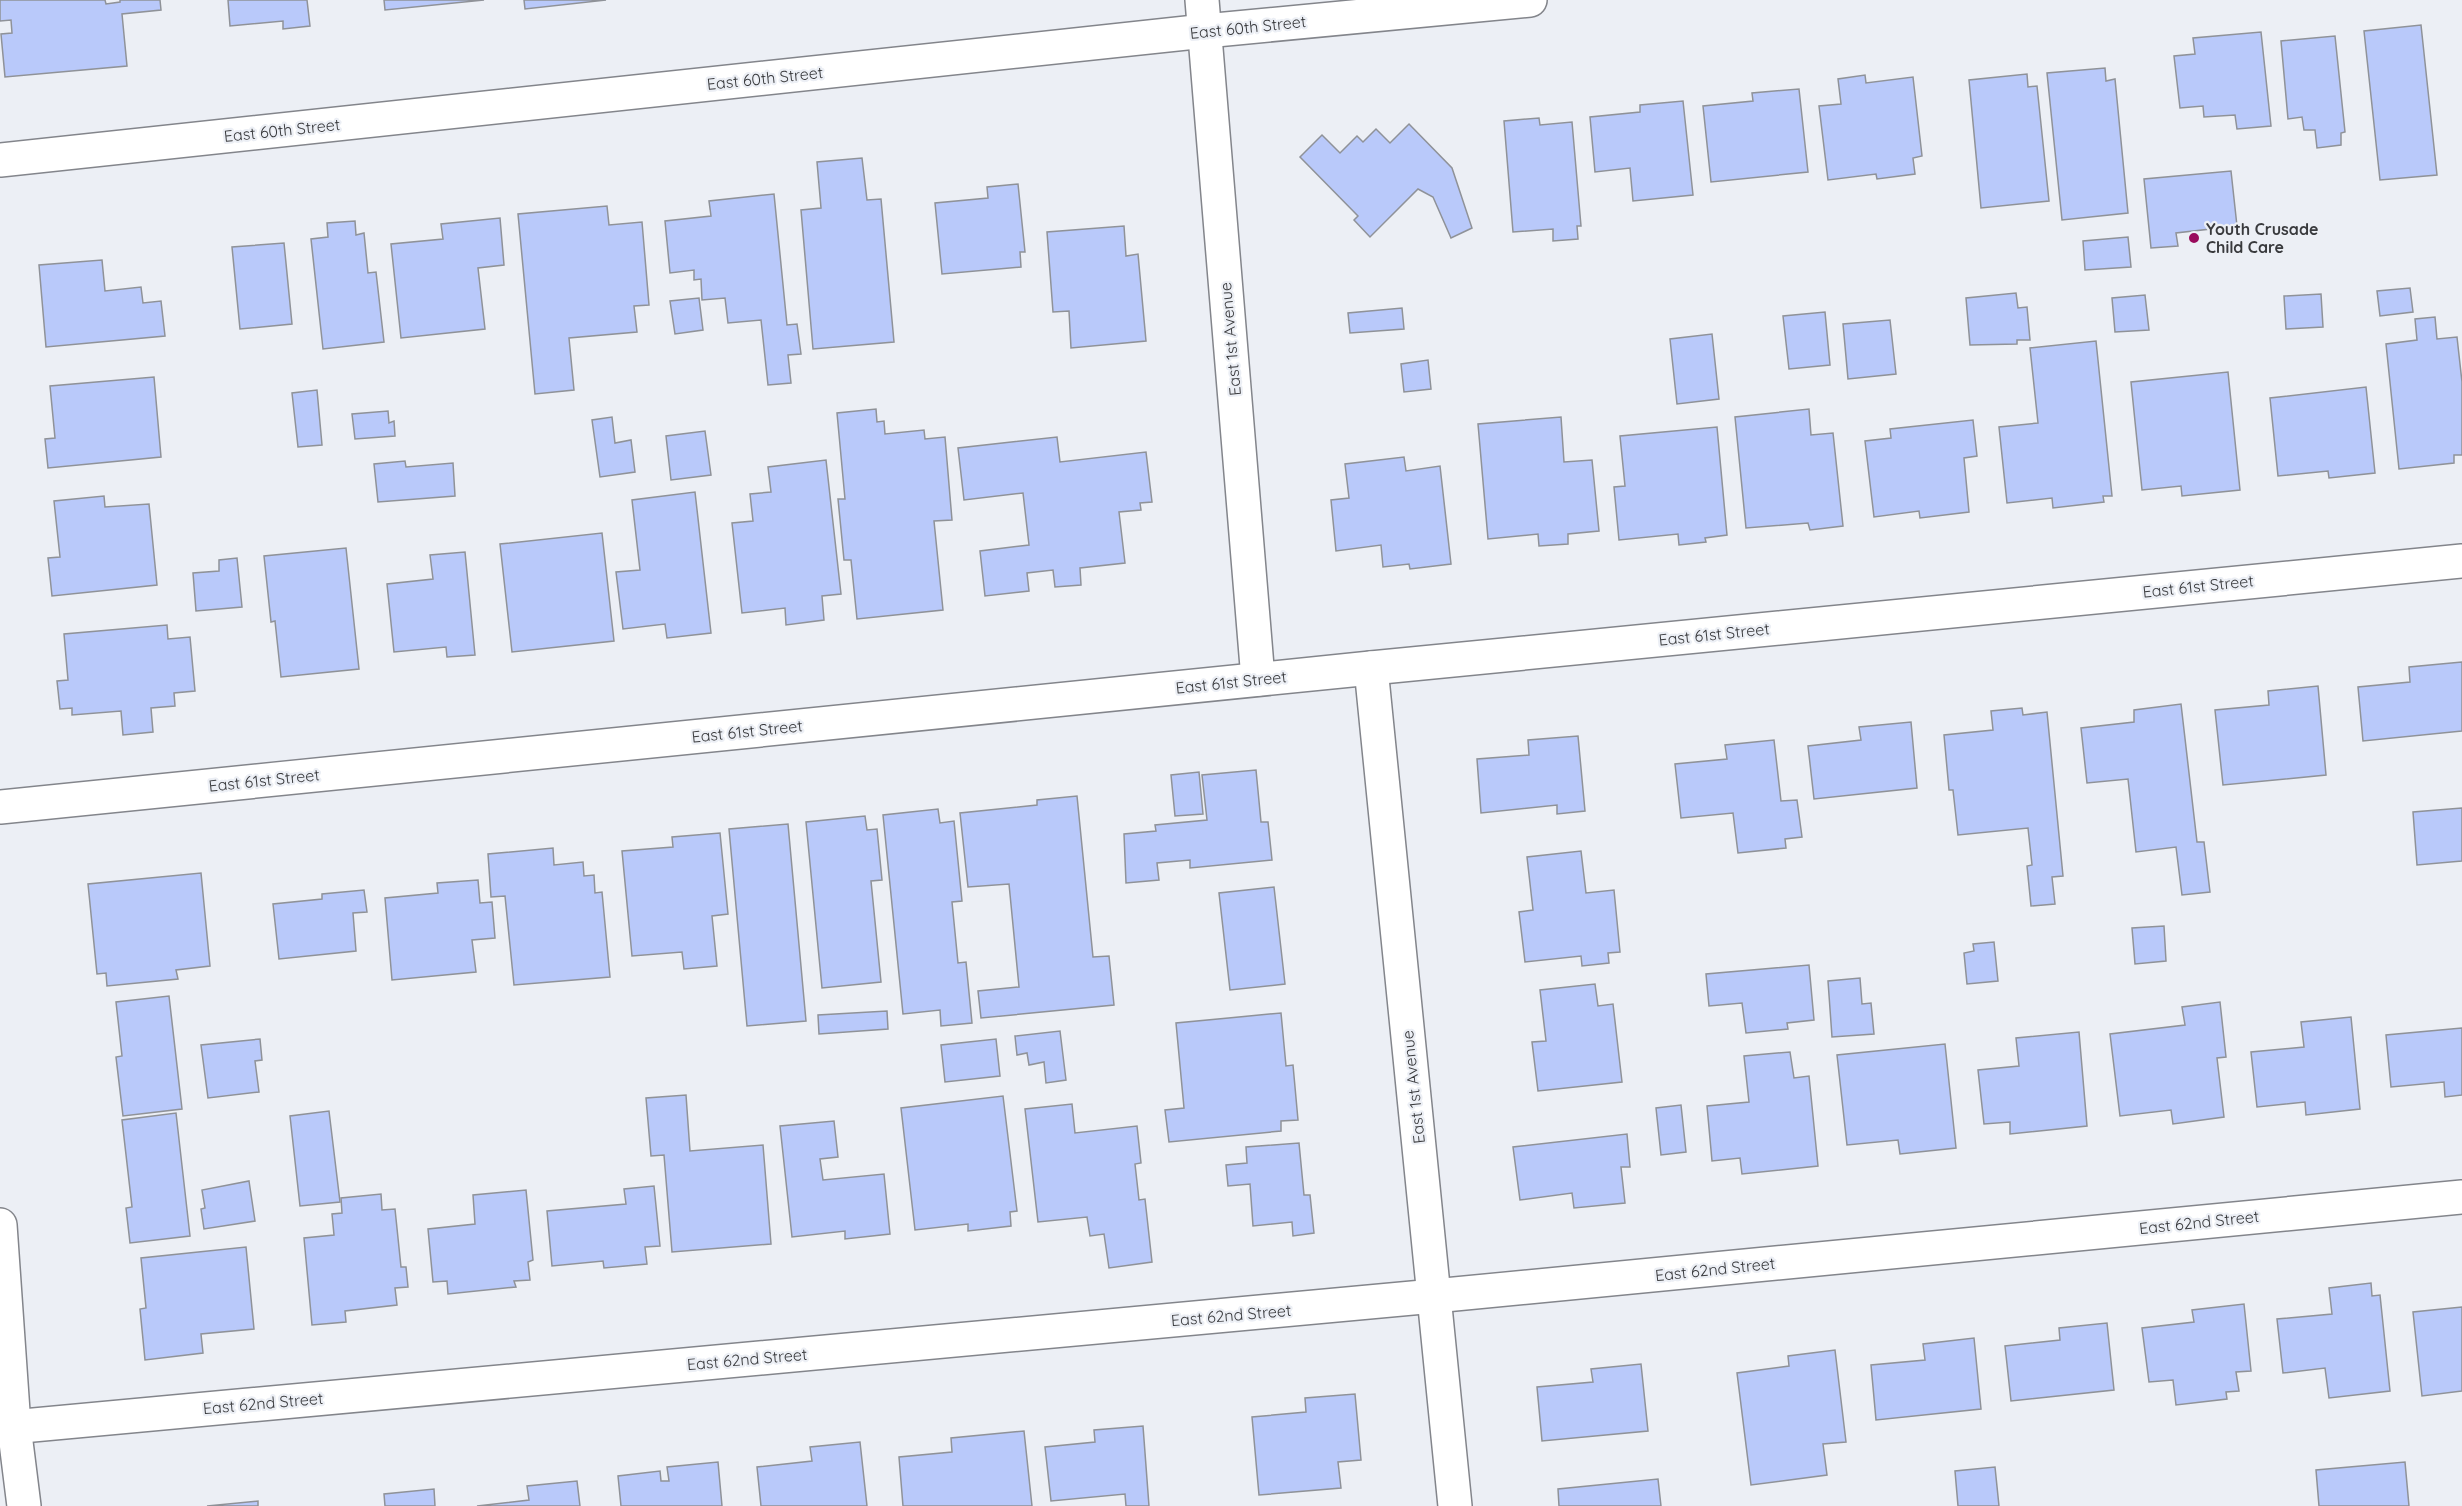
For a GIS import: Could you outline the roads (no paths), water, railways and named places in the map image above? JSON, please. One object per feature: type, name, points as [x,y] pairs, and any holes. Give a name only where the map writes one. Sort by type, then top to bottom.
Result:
[{"type":"street","name":"East 60th Street","points":[[0,160],[1203,16],[1530,0]]},
{"type":"street","name":"East 1st Avenue","points":[[1203,16],[1258,679]]},
{"type":"street","name":"East 61st Street","points":[[0,807],[1258,679],[2462,561]]},
{"type":"street","name":"East 1st Avenue","points":[[1371,668],[1455,1506]]},
{"type":"street","name":"East 62nd Street","points":[[7,1427],[1434,1296],[2462,1197]]},
{"type":"street","points":[[0,1225],[7,1427],[24,1506]]},
{"type":"place","name":"Youth Crusade Child Care","points":[[2194,238]]}]
